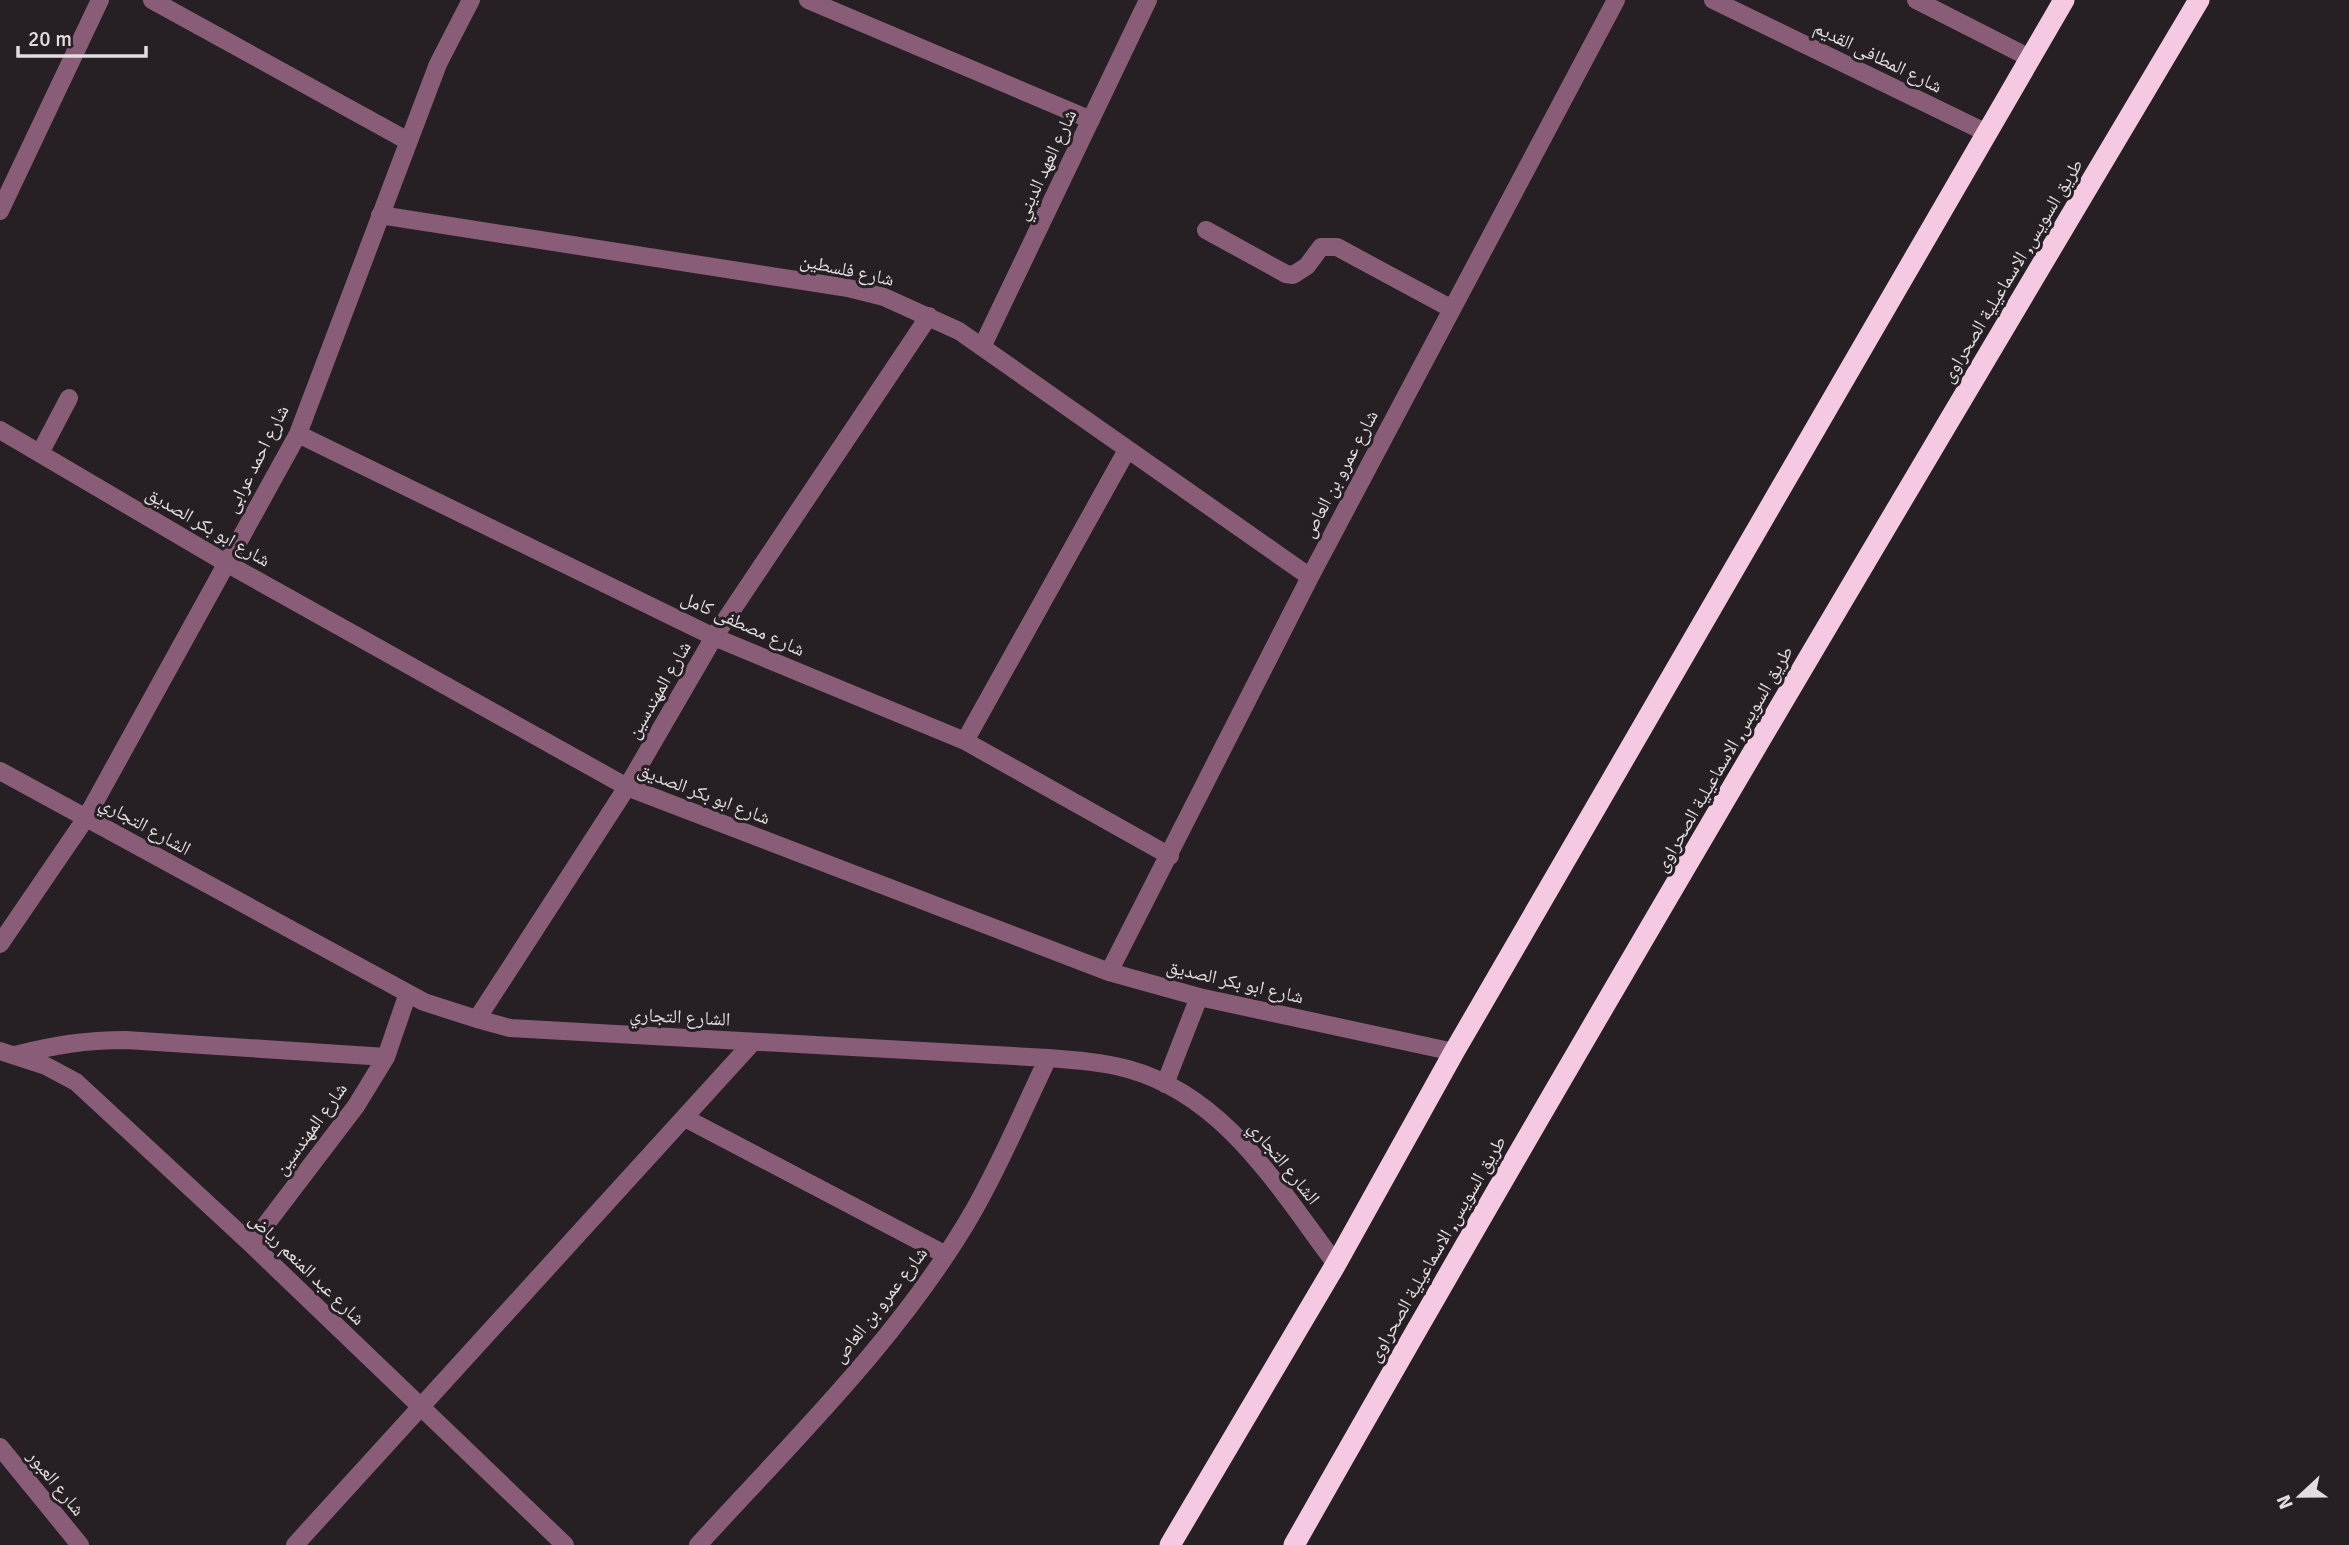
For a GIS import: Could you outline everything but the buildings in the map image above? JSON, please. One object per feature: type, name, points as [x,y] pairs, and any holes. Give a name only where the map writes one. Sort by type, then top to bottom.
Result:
[{"type":"highway","points":[[1170,1545],[1336,1265],[1454,1052],[2064,0]]},
{"type":"highway","name":"طريق السويس, الاسماعيلية الصحراوى","points":[[1294,1545],[1430,1304],[2199,0]]},
{"type":"street","points":[[0,211],[100,0]]},
{"type":"street","points":[[152,0],[408,141]]},
{"type":"street","name":"شارع احمد عرابى","points":[[0,944],[86,818],[298,434],[438,64],[471,0]]},
{"type":"street","points":[[808,0],[1091,120]]},
{"type":"street","name":"شارع العهد الديني","points":[[982,348],[1148,0]]},
{"type":"street","name":"شارع عمرو بن العاص","points":[[1109,972],[1310,577],[1615,0]]},
{"type":"street","name":"شارع المطافى القديم","points":[[1713,0],[1987,133]]},
{"type":"street","points":[[1927,3],[2030,58]]},
{"type":"street","name":"شارع فلسطين","points":[[380,215],[848,288],[884,297],[960,331],[1310,577]]},
{"type":"street","points":[[1206,230],[1286,274],[1293,275],[1307,266],[1321,247],[1337,247],[1452,309]]},
{"type":"street","name":"شارع المهندسين","points":[[477,1019],[627,787],[714,636],[929,316]]},
{"type":"street","points":[[40,453],[69,398]]},
{"type":"street","name":"شارع ابو بكر الصديق","points":[[0,430],[226,563],[627,787],[1109,972],[1199,997],[1454,1052]]},
{"type":"street","name":"شارع مصطفى كامل","points":[[298,434],[714,636],[965,741],[1170,856]]},
{"type":"street","points":[[965,741],[1127,450]]},
{"type":"street","name":"الشارع التجاري","points":[[0,771],[424,1002],[510,1028],[1048,1058],[1092,1061],[1130,1070],[1165,1083],[1197,1102],[1226,1125],[1243,1143],[1336,1265]]},
{"type":"street","name":"شارع المهندسين","points":[[251,1244],[356,1106],[386,1057],[408,993]]},
{"type":"street","points":[[1165,1083],[1199,997]]},
{"type":"street","points":[[8,1053],[94,1040],[126,1040],[386,1057]]},
{"type":"street","points":[[295,1545],[753,1042]]},
{"type":"street","name":"شارع عبد المنعم رياض","points":[[8,1053],[46,1066],[76,1082],[251,1244],[565,1545]]},
{"type":"street","name":"شارع عمرو بن العاص","points":[[698,1545],[848,1381],[946,1255],[974,1209],[1048,1058]]},
{"type":"street","points":[[685,1118],[946,1255]]},
{"type":"street","name":"شارع العبور","points":[[0,1447],[79,1545]]}]
